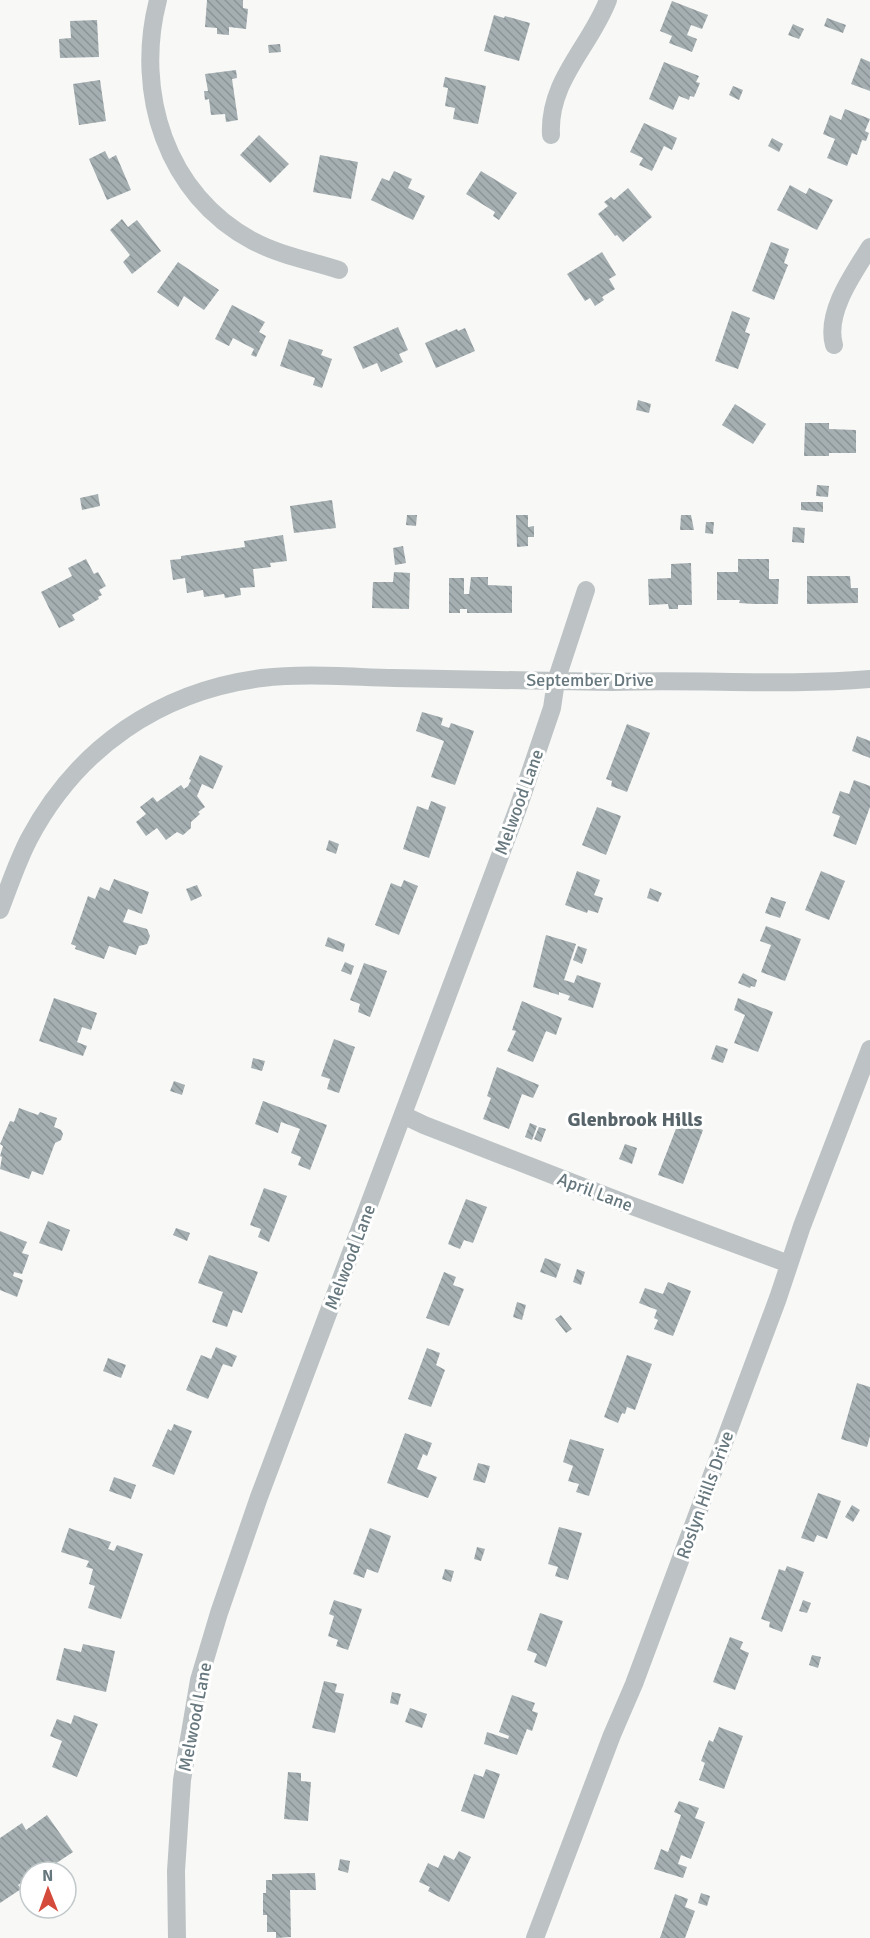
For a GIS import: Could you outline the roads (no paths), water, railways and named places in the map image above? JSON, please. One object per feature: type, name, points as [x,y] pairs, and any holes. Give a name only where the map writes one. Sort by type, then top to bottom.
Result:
[{"type":"street","points":[[158,0],[150,49],[152,96],[168,151],[176,168],[208,209],[252,241],[275,251],[339,270]]},
{"type":"street","points":[[552,135],[552,107],[556,97],[569,67],[608,0]]},
{"type":"street","points":[[834,345],[831,334],[833,317],[851,279],[870,247]]},
{"type":"street","name":"Melwood Lane","points":[[177,1938],[176,1871],[182,1780],[199,1680],[219,1613],[260,1497],[518,808],[552,708],[556,681],[586,590]]},
{"type":"street","name":"September Drive","points":[[0,910],[30,838],[54,799],[84,762],[140,719],[181,699],[217,687],[265,678],[310,675],[556,681],[758,682],[870,679]]},
{"type":"street","name":"Roslyn Hills Drive","points":[[535,1938],[638,1673],[870,1050]]},
{"type":"street","name":"April Lane","points":[[403,1115],[616,1200],[789,1264]]},
{"type":"district","name":"Glenbrook Hills","points":[[635,1119]]}]
